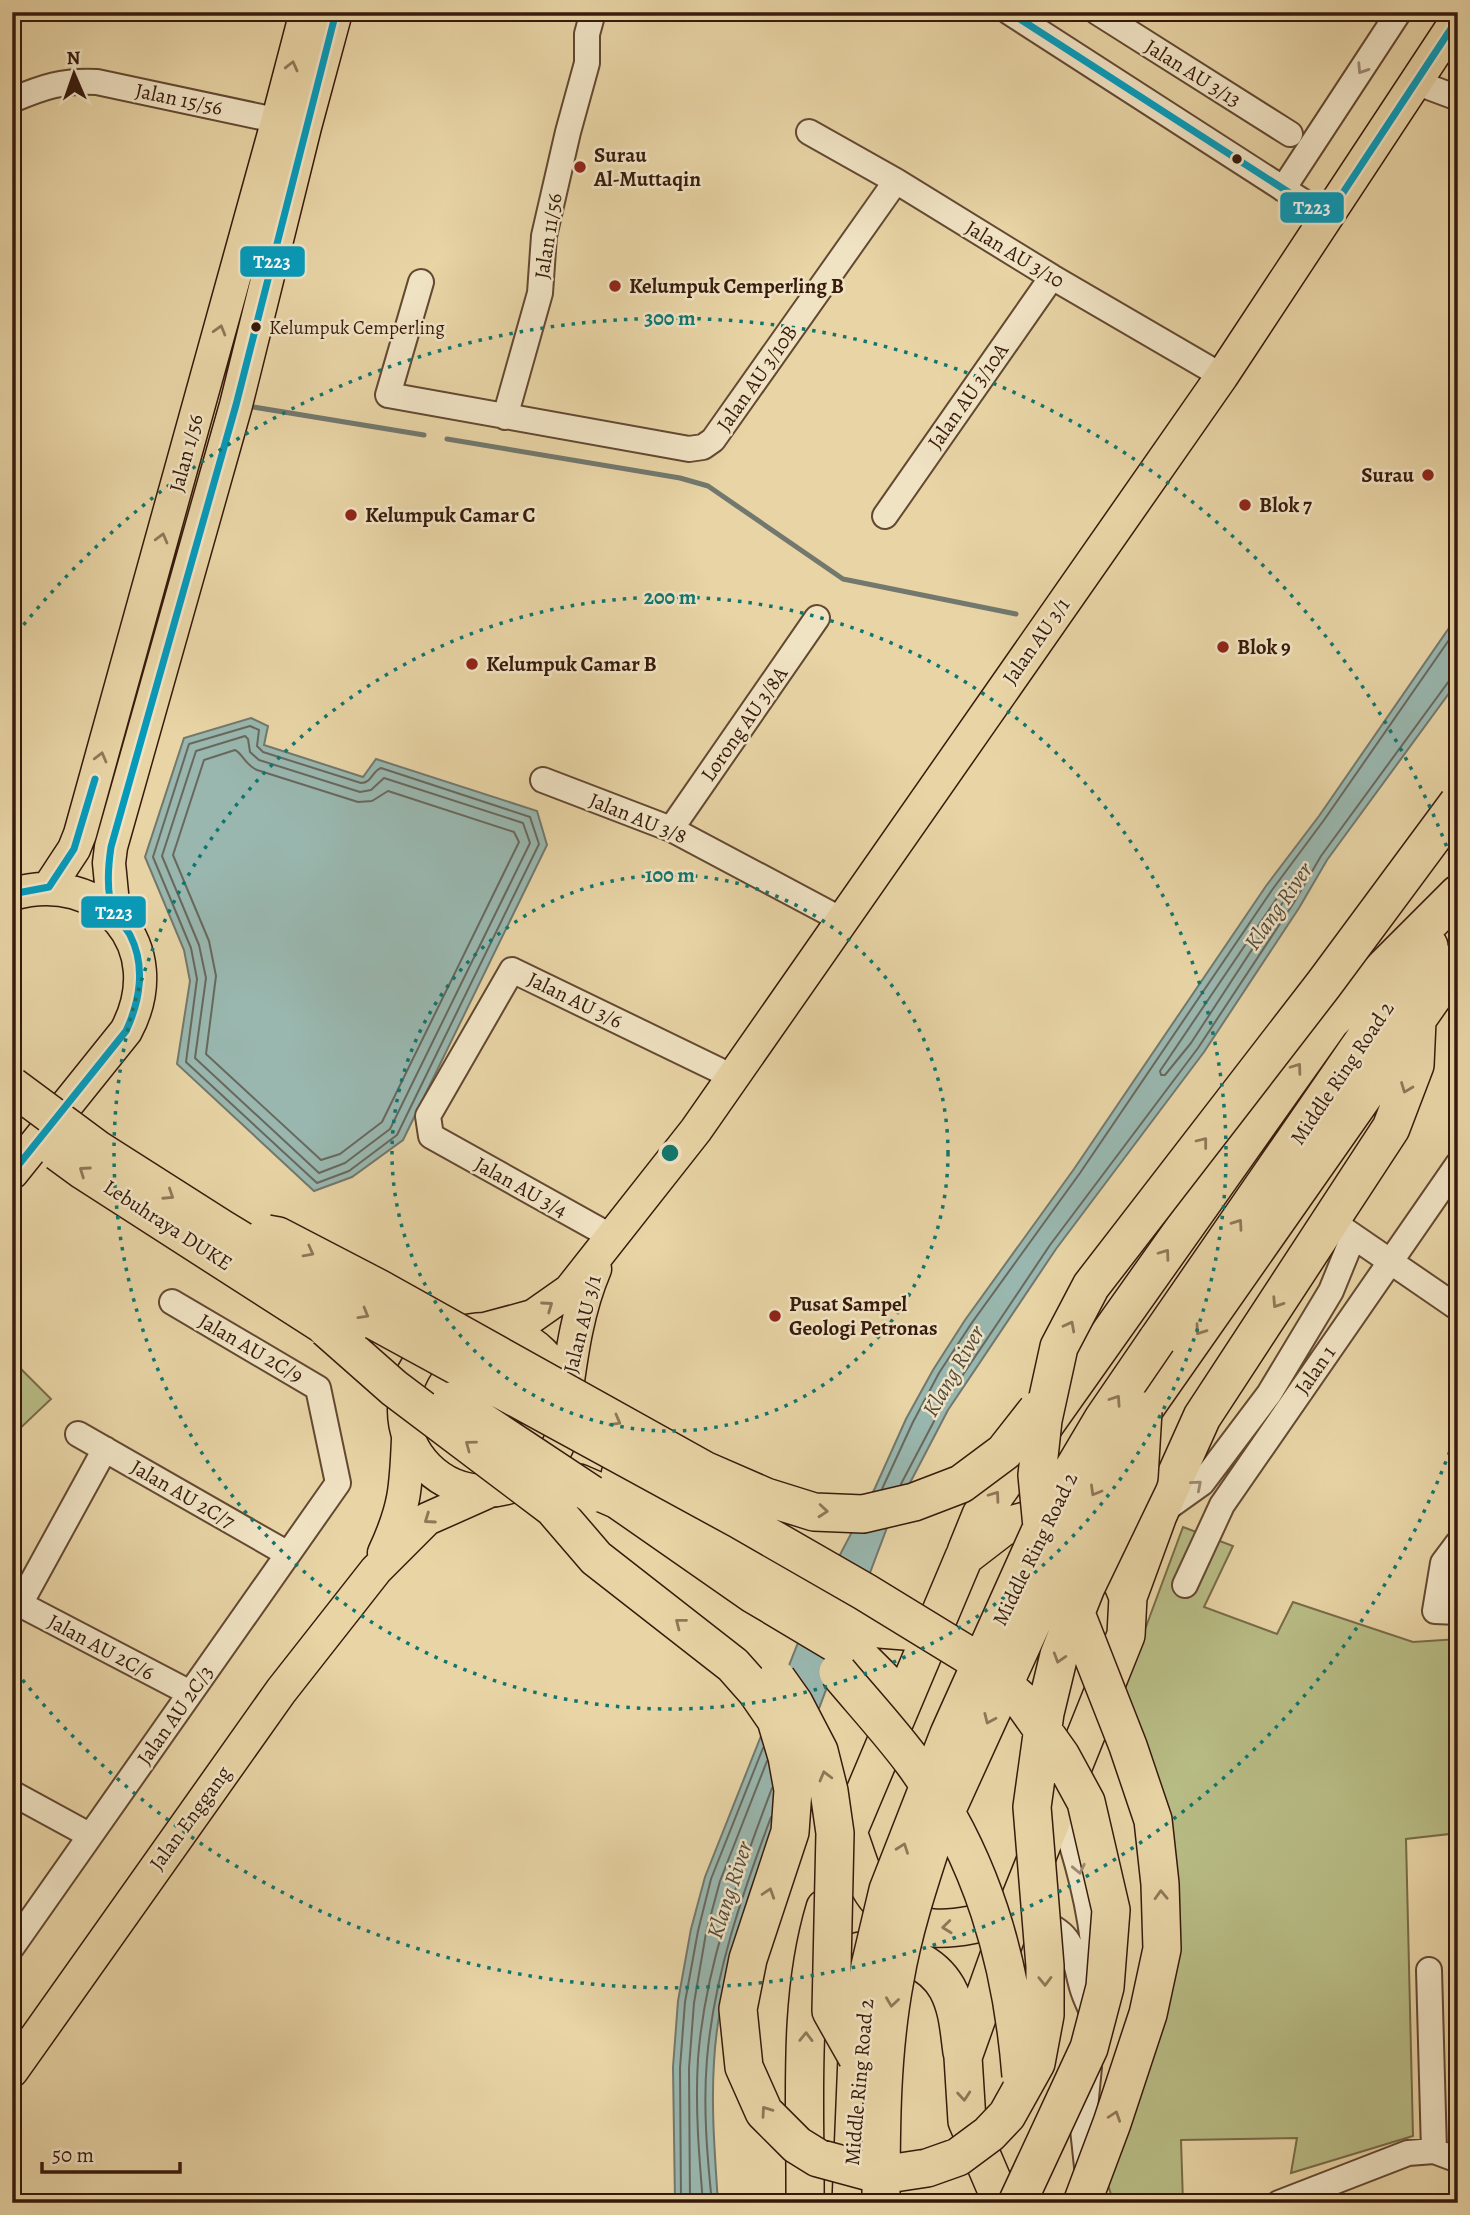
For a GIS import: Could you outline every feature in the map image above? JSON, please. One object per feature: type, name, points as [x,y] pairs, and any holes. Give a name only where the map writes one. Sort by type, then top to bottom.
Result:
[{"type":"highway","points":[[1082,2203],[1148,2014],[1162,1948],[1160,1884],[1153,1819],[1128,1746],[1042,1527],[1037,1475],[1043,1420],[1059,1347],[1091,1286],[1324,984],[1458,803]]},
{"type":"highway","points":[[805,2203],[807,1999],[819,1927],[848,1832],[981,1515],[1330,1022],[1458,894]]},
{"type":"highway","name":"Middle Ring Road 2","points":[[851,2203],[857,2057],[870,1966],[888,1890],[949,1734],[1052,1505],[1103,1419],[1458,904]]},
{"type":"highway","name":"Middle Ring Road 2","points":[[881,2203],[883,2065],[895,1978],[922,1873],[933,1840],[1082,1513],[1143,1411],[1458,961]]},
{"type":"highway","points":[[963,2057],[1014,1914],[1126,1635],[1128,1597],[1158,1515],[1202,1417],[1342,1228],[1391,1128],[1415,1065],[1417,1021]]},
{"type":"highway","points":[[12,1086],[97,1149],[221,1228],[365,1315],[866,1592],[976,1660],[1022,1701],[1061,1756],[1086,1802],[1111,1910],[1105,1987],[1089,2048],[1017,2203]]},
{"type":"highway","name":"Lebuhraya DUKE","points":[[12,1118],[84,1171],[326,1328]]},
{"type":"highway","points":[[221,1228],[278,1236],[378,1288],[704,1470],[766,1497],[814,1511],[863,1514],[914,1502],[961,1484],[1004,1452],[1088,1348],[1125,1309]]},
{"type":"highway","points":[[326,1328],[423,1382],[796,1632],[838,1672],[914,1762],[972,1863],[989,1906],[1002,1951],[1017,2022],[1024,2104],[1017,2203]]},
{"type":"highway","points":[[326,1328],[394,1388],[553,1508],[685,1595],[766,1662],[794,1703],[819,1752],[830,1791],[835,1833],[831,2011],[857,2057]]},
{"type":"highway","points":[[1077,1382],[1076,1427],[1082,1442],[1095,1452],[1112,1457],[1136,1453],[1202,1417]]},
{"type":"highway","points":[[566,1400],[589,1447],[610,1470],[772,1564],[871,1644],[884,1681],[900,1709]]},
{"type":"highway","points":[[553,1508],[596,1558],[733,1665],[756,1691],[776,1720],[793,1790],[790,1832],[748,1959],[738,2009],[744,2067],[764,2112],[797,2145],[818,2158],[866,2171],[894,2173],[927,2168],[958,2157],[989,2134],[1007,2115],[1036,2063],[1045,2015],[1045,1966],[1032,1807],[1045,1713],[1063,1643],[1086,1587],[1139,1477],[1143,1411]]},
{"type":"highway","points":[[501,1489],[546,1482],[579,1483],[618,1500],[753,1594],[871,1644],[935,1626]]},
{"type":"highway","points":[[964,1557],[1003,1527],[1028,1520],[1063,1523],[1095,1540],[1114,1563],[1128,1597]]},
{"type":"highway","points":[[848,1832],[876,1898],[898,1916],[931,1928],[963,1925],[1014,1914]]},
{"type":"highway","points":[[807,1999],[833,1965],[857,1951],[889,1950],[916,1959],[933,1969],[947,1987],[956,2008],[963,2057],[967,2121],[1002,2203]]},
{"type":"main road","name":"Jalan 1/56","points":[[114,914],[108,863],[111,846],[236,405],[292,123],[306,12]]},
{"type":"main road","name":"Jalan 1/56","points":[[49,887],[74,849],[80,834],[292,123],[336,12]]},
{"type":"main road","name":"Jalan AU 3/1","points":[[485,1329],[533,1316],[570,1290],[696,1130],[1222,376],[1458,18]]},
{"type":"main road","points":[[12,894],[49,887],[83,896],[114,914],[132,938],[141,984],[134,1016],[126,1031],[12,1173]]},
{"type":"main road","name":"Jalan AU 3/1","points":[[566,1400],[574,1336],[586,1289],[606,1246]]},
{"type":"main road","points":[[485,1329],[507,1332],[528,1342],[545,1356],[558,1375],[566,1400],[560,1441],[549,1460],[533,1476],[501,1489],[464,1489],[440,1479],[421,1461],[408,1439],[402,1413],[406,1387],[418,1364],[436,1345],[459,1333],[485,1329]]},
{"type":"main road","name":"Jalan Enggang","points":[[376,1570],[398,1523],[404,1503],[408,1439]]},
{"type":"main road","name":"Jalan Enggang","points":[[12,2071],[273,1702],[376,1570],[427,1519],[443,1510],[501,1489]]},
{"type":"street","name":"Jalan 11/56","points":[[505,417],[540,293],[544,236],[587,64],[587,34],[593,12]]},
{"type":"street","points":[[1009,12],[1327,217]]},
{"type":"street","name":"Jalan AU 3/13","points":[[1097,12],[1290,134]]},
{"type":"street","points":[[1283,189],[1399,12]]},
{"type":"street","name":"Jalan 15/56","points":[[12,100],[56,83],[71,80],[97,82],[292,123]]},
{"type":"street","points":[[1415,82],[1458,98]]},
{"type":"street","name":"Jalan AU 3/10","points":[[809,132],[1222,376]]},
{"type":"street","name":"Jalan AU 3/10B","points":[[421,282],[388,395],[689,449],[703,447],[713,440],[896,181]]},
{"type":"street","name":"Jalan AU 3/10A","points":[[885,516],[1052,277]]},
{"type":"street","name":"Lorong AU 3/8A","points":[[671,829],[817,618]]},
{"type":"street","name":"Jalan AU 3/8","points":[[543,780],[671,829],[842,920]]},
{"type":"street","name":"Jalan AU 3/6","points":[[431,1136],[428,1116],[512,970],[733,1077]]},
{"type":"street","name":"Jalan AU 3/4","points":[[431,1136],[606,1246]]},
{"type":"street","name":"Jalan 1","points":[[1185,1585],[1222,1505],[1458,1164]]},
{"type":"street","points":[[1095,1540],[1128,1532],[1158,1515],[1202,1483],[1269,1394],[1331,1291],[1342,1228],[1458,1308]]},
{"type":"street","name":"Jalan AU 2C/9","points":[[173,1302],[318,1388],[338,1483]]},
{"type":"street","name":"Jalan AU 2C/7","points":[[78,1434],[288,1554]]},
{"type":"street","points":[[16,1602],[105,1450]]},
{"type":"street","name":"Jalan AU 2C/3","points":[[12,1947],[338,1483]]},
{"type":"street","points":[[1458,1543],[1443,1563],[1435,1611],[1458,1612]]},
{"type":"street","name":"Jalan AU 2C/6","points":[[16,1602],[190,1693]]},
{"type":"street","points":[[12,1793],[89,1835]]},
{"type":"street","points":[[1059,1804],[1076,1854],[1090,1918],[1095,1958],[1096,2019],[1083,2130],[1066,2203]]},
{"type":"street","points":[[1014,1914],[1038,1921],[1058,1931],[1072,1945],[1082,1989],[1096,2019]]},
{"type":"street","points":[[1429,1970],[1434,2151]]},
{"type":"street","points":[[1083,2130],[1087,2172],[1100,2203]]},
{"type":"street","points":[[1279,2203],[1408,2153],[1434,2151],[1458,2160]]},
{"type":"green space","points":[[22,1370],[51,1399],[12,1436],[12,1379]]},
{"type":"green space","points":[[1183,1527],[1233,1546],[1204,1607],[1277,1634],[1293,1602],[1413,1642],[1458,1639],[1458,1833],[1406,1839],[1413,2136],[1291,2173],[1297,2138],[1181,2140],[1183,2203],[1114,2203],[1103,2171],[1171,1925],[1121,1694]]},
{"type":"water","name":"Klang River","points":[[1458,615],[1458,681],[1327,860],[1299,908],[1204,1052],[1056,1249],[948,1410],[888,1525],[750,1892],[732,1955],[722,1997],[714,2062],[713,2115],[718,2203],[675,2203],[673,2067],[678,2001],[691,1929],[705,1877],[811,1610],[875,1488],[906,1419],[965,1320],[1074,1169],[1266,886],[1319,816]]},
{"type":"water","points":[[251,718],[268,726],[264,745],[363,777],[376,759],[537,811],[547,845],[403,1140],[352,1177],[314,1191],[177,1064],[190,981],[184,950],[145,857],[184,738]]},
{"type":"waterway","points":[[247,406],[424,435]]},
{"type":"waterway","points":[[447,439],[680,478],[708,486],[843,579],[1016,614]]},
{"type":"transit line","name":"T223","points":[[12,1173],[126,1031],[135,1008],[139,983],[138,959],[130,935],[115,916],[111,906],[108,880],[111,847],[236,405],[336,12]]},
{"type":"transit line","name":"T223","points":[[1009,12],[1327,217],[1458,18]]},
{"type":"transit line","name":"T223","points":[[12,894],[49,887],[74,849],[95,779]]},
{"type":"place","name":"Surau Al-Muttaqin","points":[[580,167]]},
{"type":"place","name":"Kelumpuk Cemperling B","points":[[615,286]]},
{"type":"place","name":"Kelumpuk Cemperling","points":[[256,327]]},
{"type":"place","name":"Surau","points":[[1428,475]]},
{"type":"place","name":"Blok 7","points":[[1245,505]]},
{"type":"place","name":"Kelumpuk Camar C","points":[[351,515]]},
{"type":"place","name":"Blok 9","points":[[1223,647]]},
{"type":"place","name":"Kelumpuk Camar B","points":[[472,664]]},
{"type":"place","name":"Pusat Sampel Geologi Petronas","points":[[775,1316]]}]
